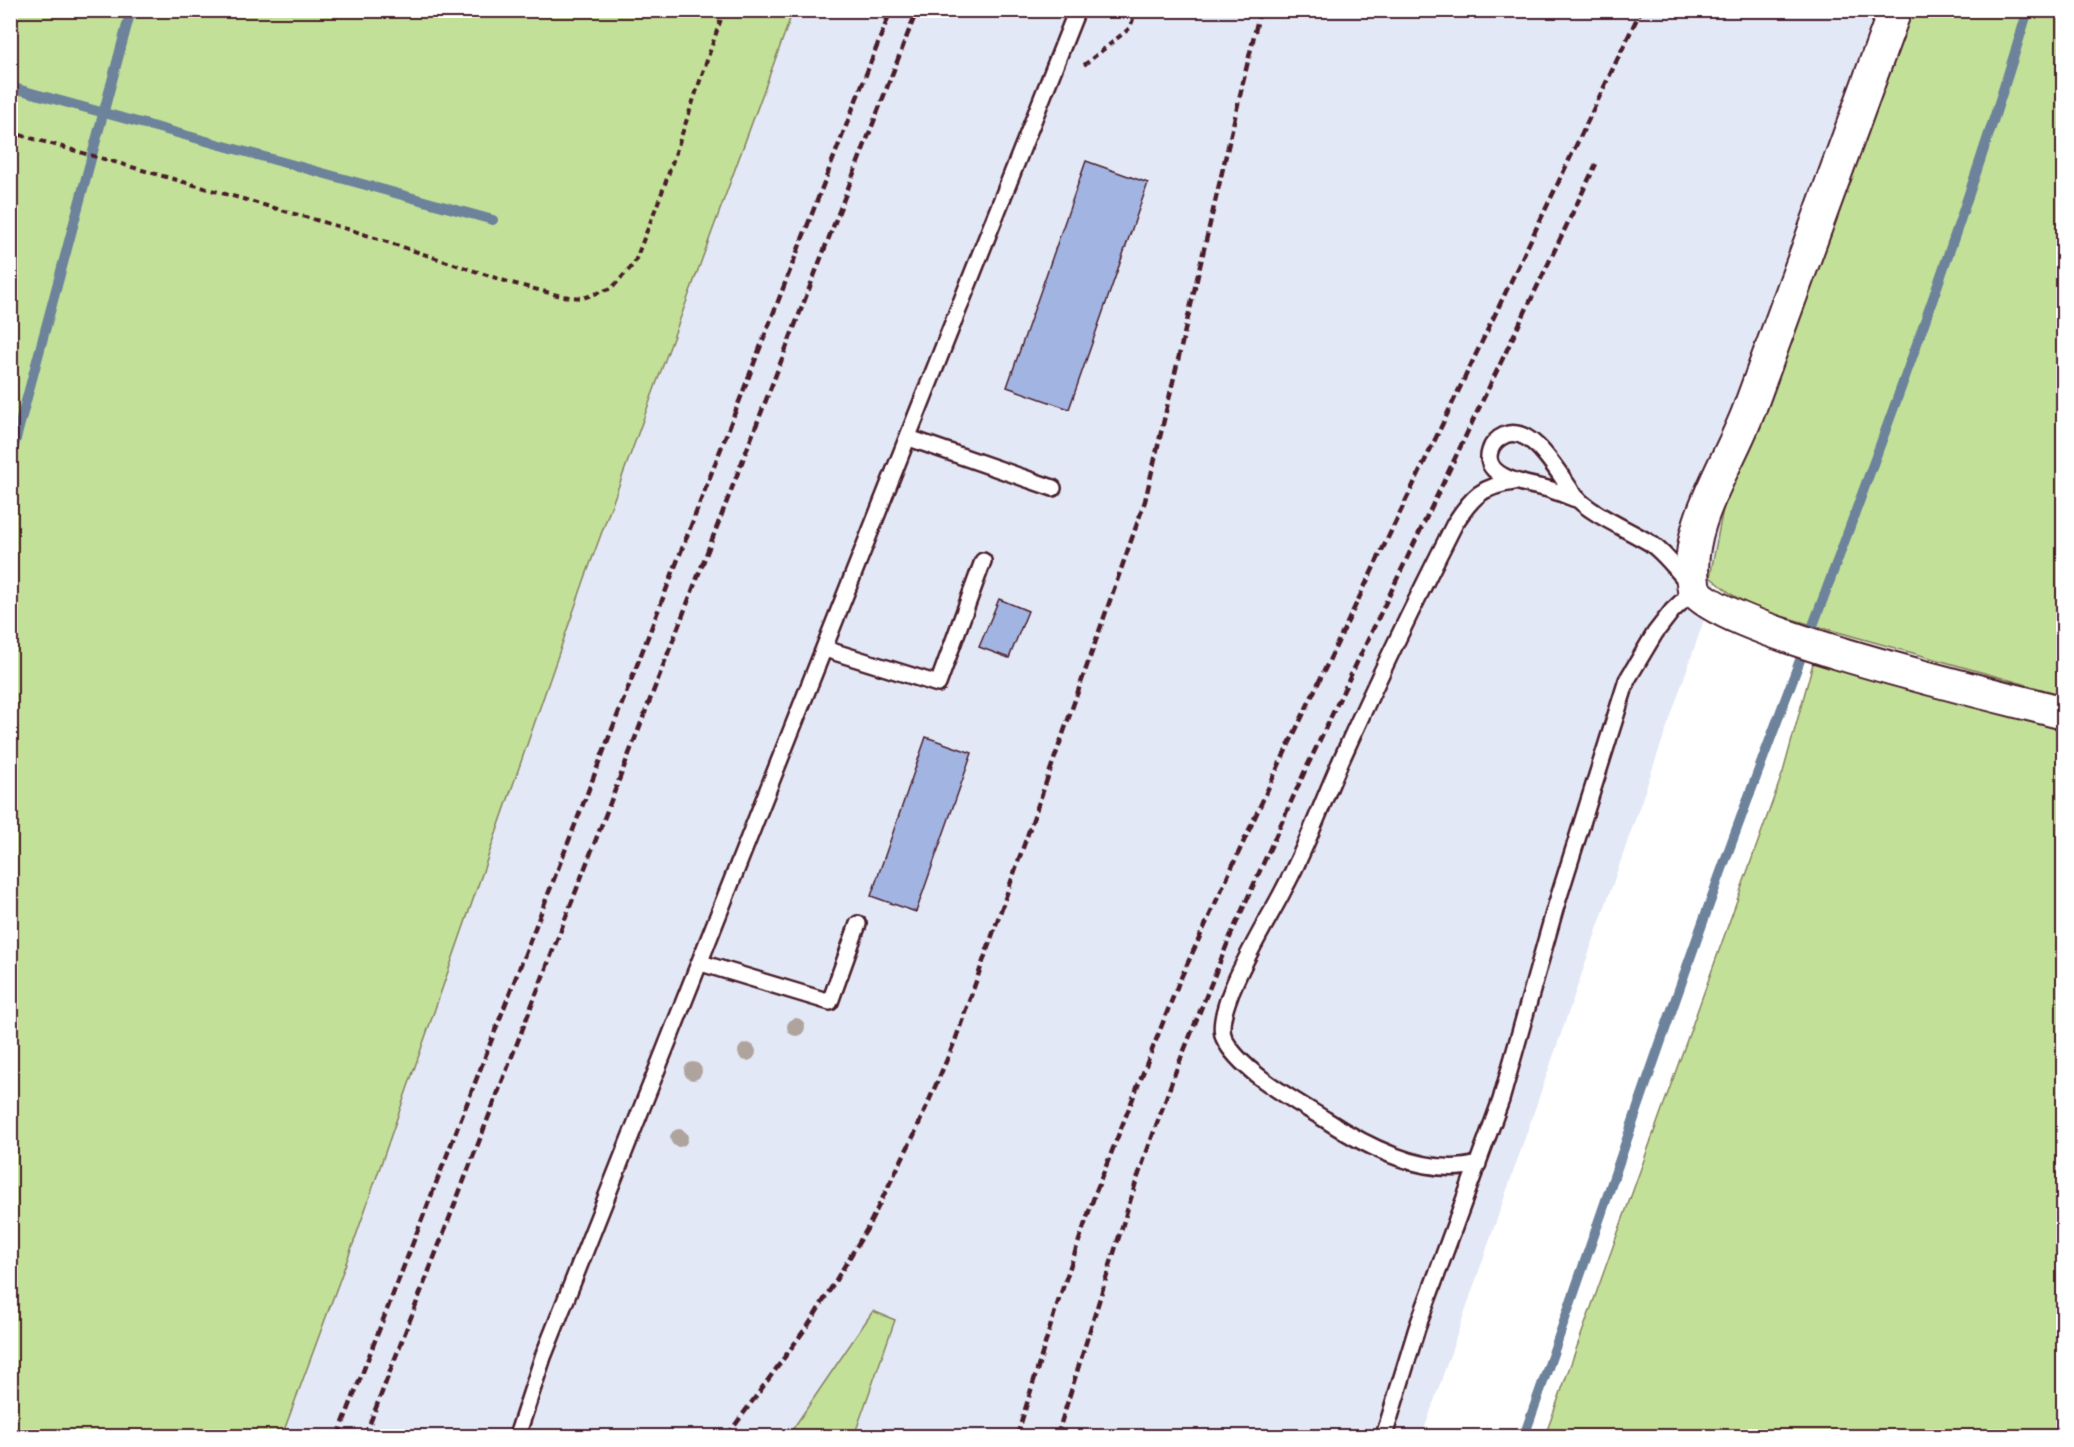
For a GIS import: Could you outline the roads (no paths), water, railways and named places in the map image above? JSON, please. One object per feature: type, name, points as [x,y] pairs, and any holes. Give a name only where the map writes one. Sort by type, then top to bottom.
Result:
[{"type":"street","points":[[1895,10],[1748,412],[1702,519],[1691,559],[1695,590],[1714,607],[1788,636],[2064,713]]},
{"type":"lane","points":[[517,1437],[543,1357],[1077,10]]},
{"type":"lane","points":[[1514,482],[1496,471],[1489,458],[1494,442],[1505,435],[1516,433],[1531,439],[1542,450],[1579,500]]},
{"type":"lane","points":[[909,438],[1053,488]]},
{"type":"lane","points":[[1384,1437],[1417,1328],[1478,1164],[1520,1036],[1555,909],[1627,680],[1655,633],[1672,611],[1695,590],[1653,545],[1579,500],[1550,489],[1514,482],[1494,484],[1480,493],[1468,504],[1455,524],[1379,678],[1285,888],[1245,961],[1229,997],[1223,1021],[1224,1037],[1236,1056],[1253,1071],[1337,1127],[1383,1150],[1420,1164],[1460,1169],[1478,1164]]},
{"type":"lane","points":[[825,649],[938,684],[983,561]]},
{"type":"lane","points":[[701,963],[830,1002],[858,924]]},
{"type":"waterway","points":[[10,461],[131,10]]},
{"type":"waterway","points":[[1524,1436],[1712,897],[1927,316],[2028,10]]},
{"type":"waterway","points":[[10,87],[493,220]]},
{"type":"railway","points":[[338,1436],[891,10]]},
{"type":"railway","points":[[365,1436],[917,10]]},
{"type":"railway","points":[[727,1436],[811,1321],[867,1229],[914,1135],[955,1041],[1145,501],[1260,10]]},
{"type":"railway","points":[[1017,1436],[1056,1308],[1095,1194],[1179,982],[1278,767],[1641,10]]},
{"type":"railway","points":[[1057,1436],[1136,1182],[1175,1073],[1230,937],[1304,773],[1596,164]]}]
